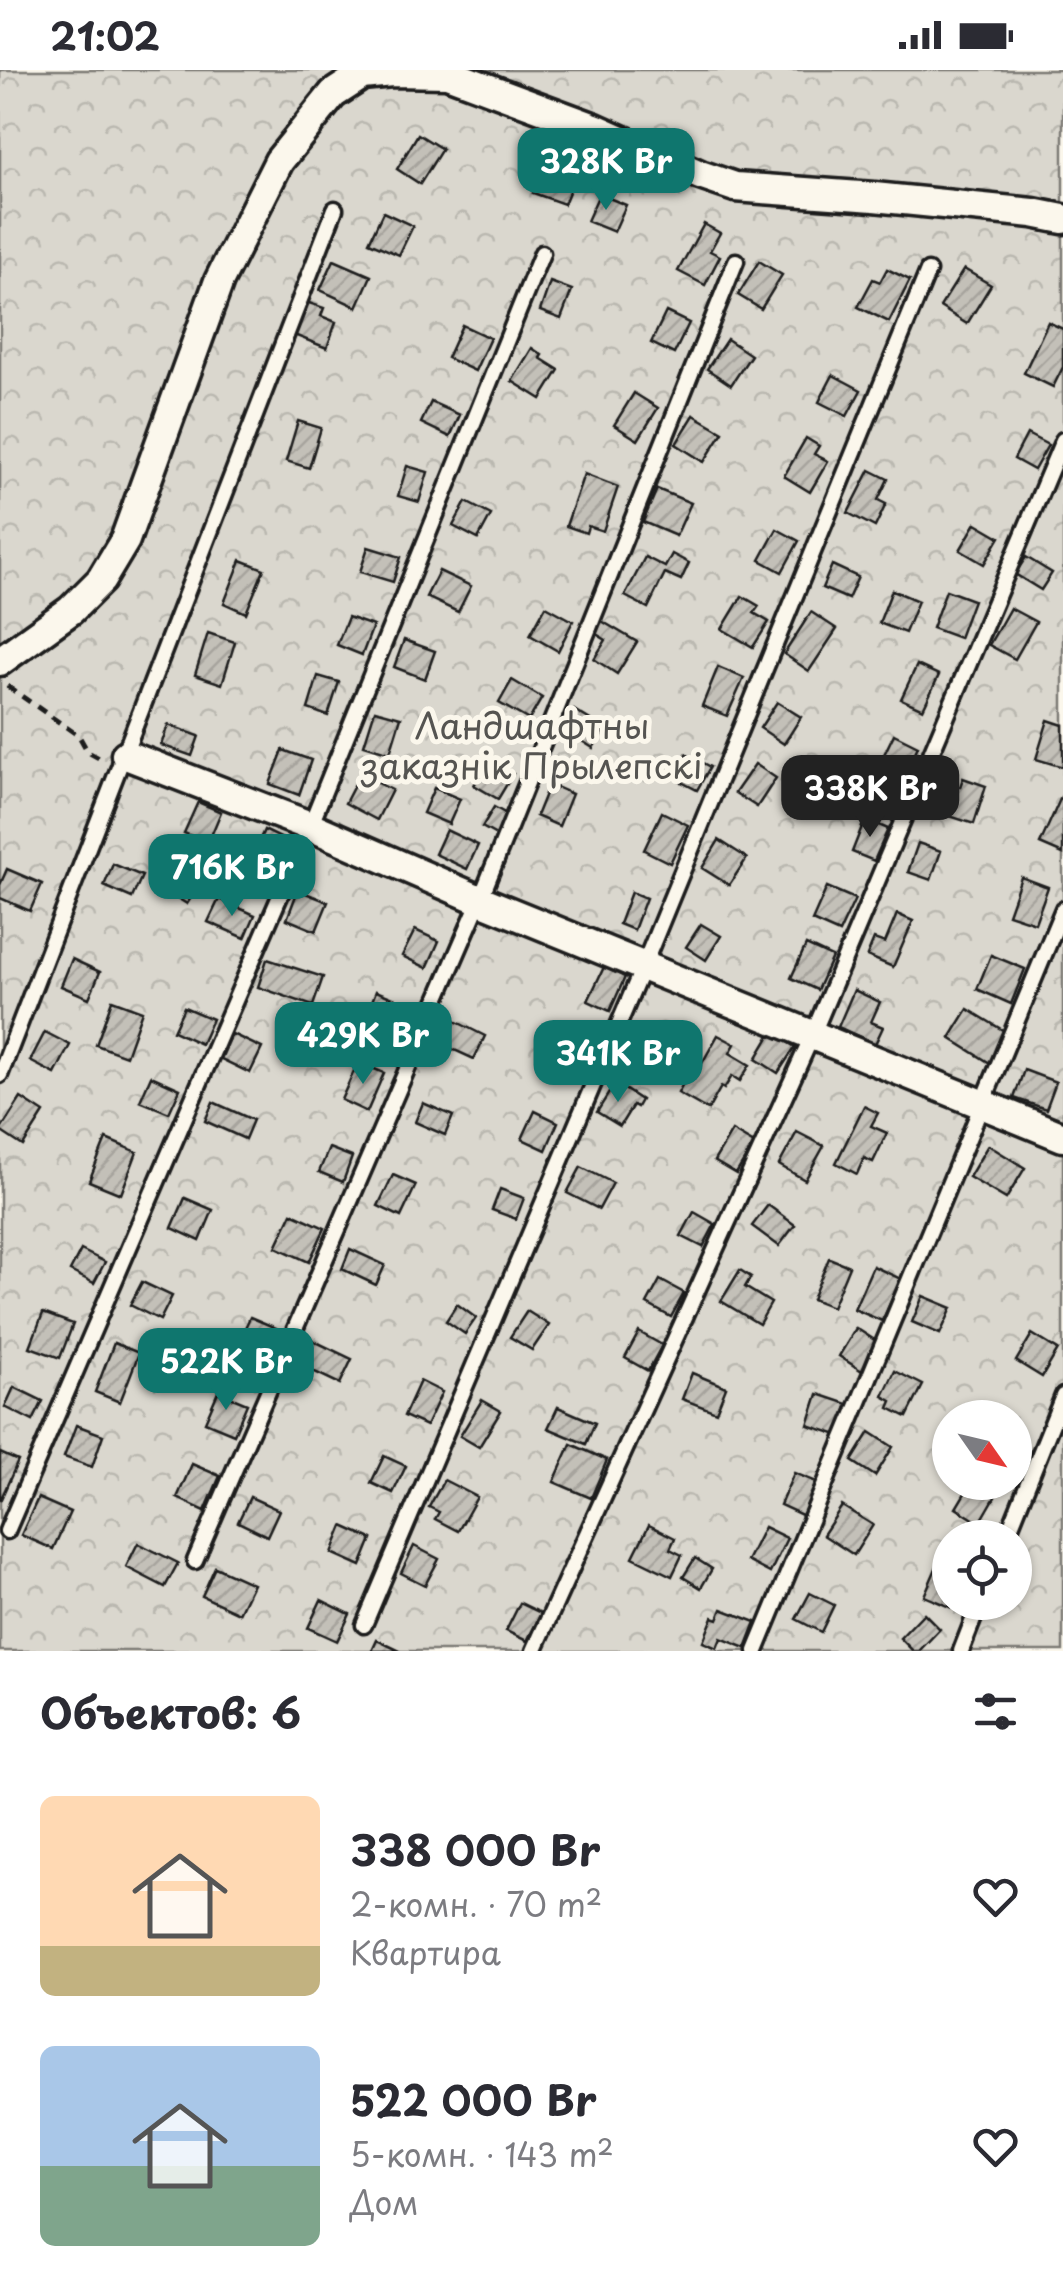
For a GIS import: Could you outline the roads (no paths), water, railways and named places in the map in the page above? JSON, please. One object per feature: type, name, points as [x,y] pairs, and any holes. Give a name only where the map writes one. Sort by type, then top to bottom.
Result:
[{"type":"street","points":[[0,661],[71,610],[101,580],[125,540],[218,281],[279,161],[333,94],[362,76],[447,73],[595,128],[735,188],[874,197],[1063,219]]},
{"type":"street","points":[[126,756],[310,826],[480,900],[1063,1137]]},
{"type":"lane","points":[[0,1075],[335,208]]},
{"type":"lane","points":[[7,1531],[310,826],[542,253]]},
{"type":"lane","points":[[195,1561],[480,900],[736,261]]},
{"type":"lane","points":[[364,1624],[643,967],[928,272]]},
{"type":"lane","points":[[534,1651],[812,1036],[1063,440]]},
{"type":"lane","points":[[756,1651],[1063,910]]},
{"type":"lane","points":[[1013,1520],[1063,1396]]},
{"type":"lane","points":[[961,1651],[973,1620]]},
{"type":"park label","name":"Ландшафтны заказнік Прылепскі","points":[[532,744]]}]
